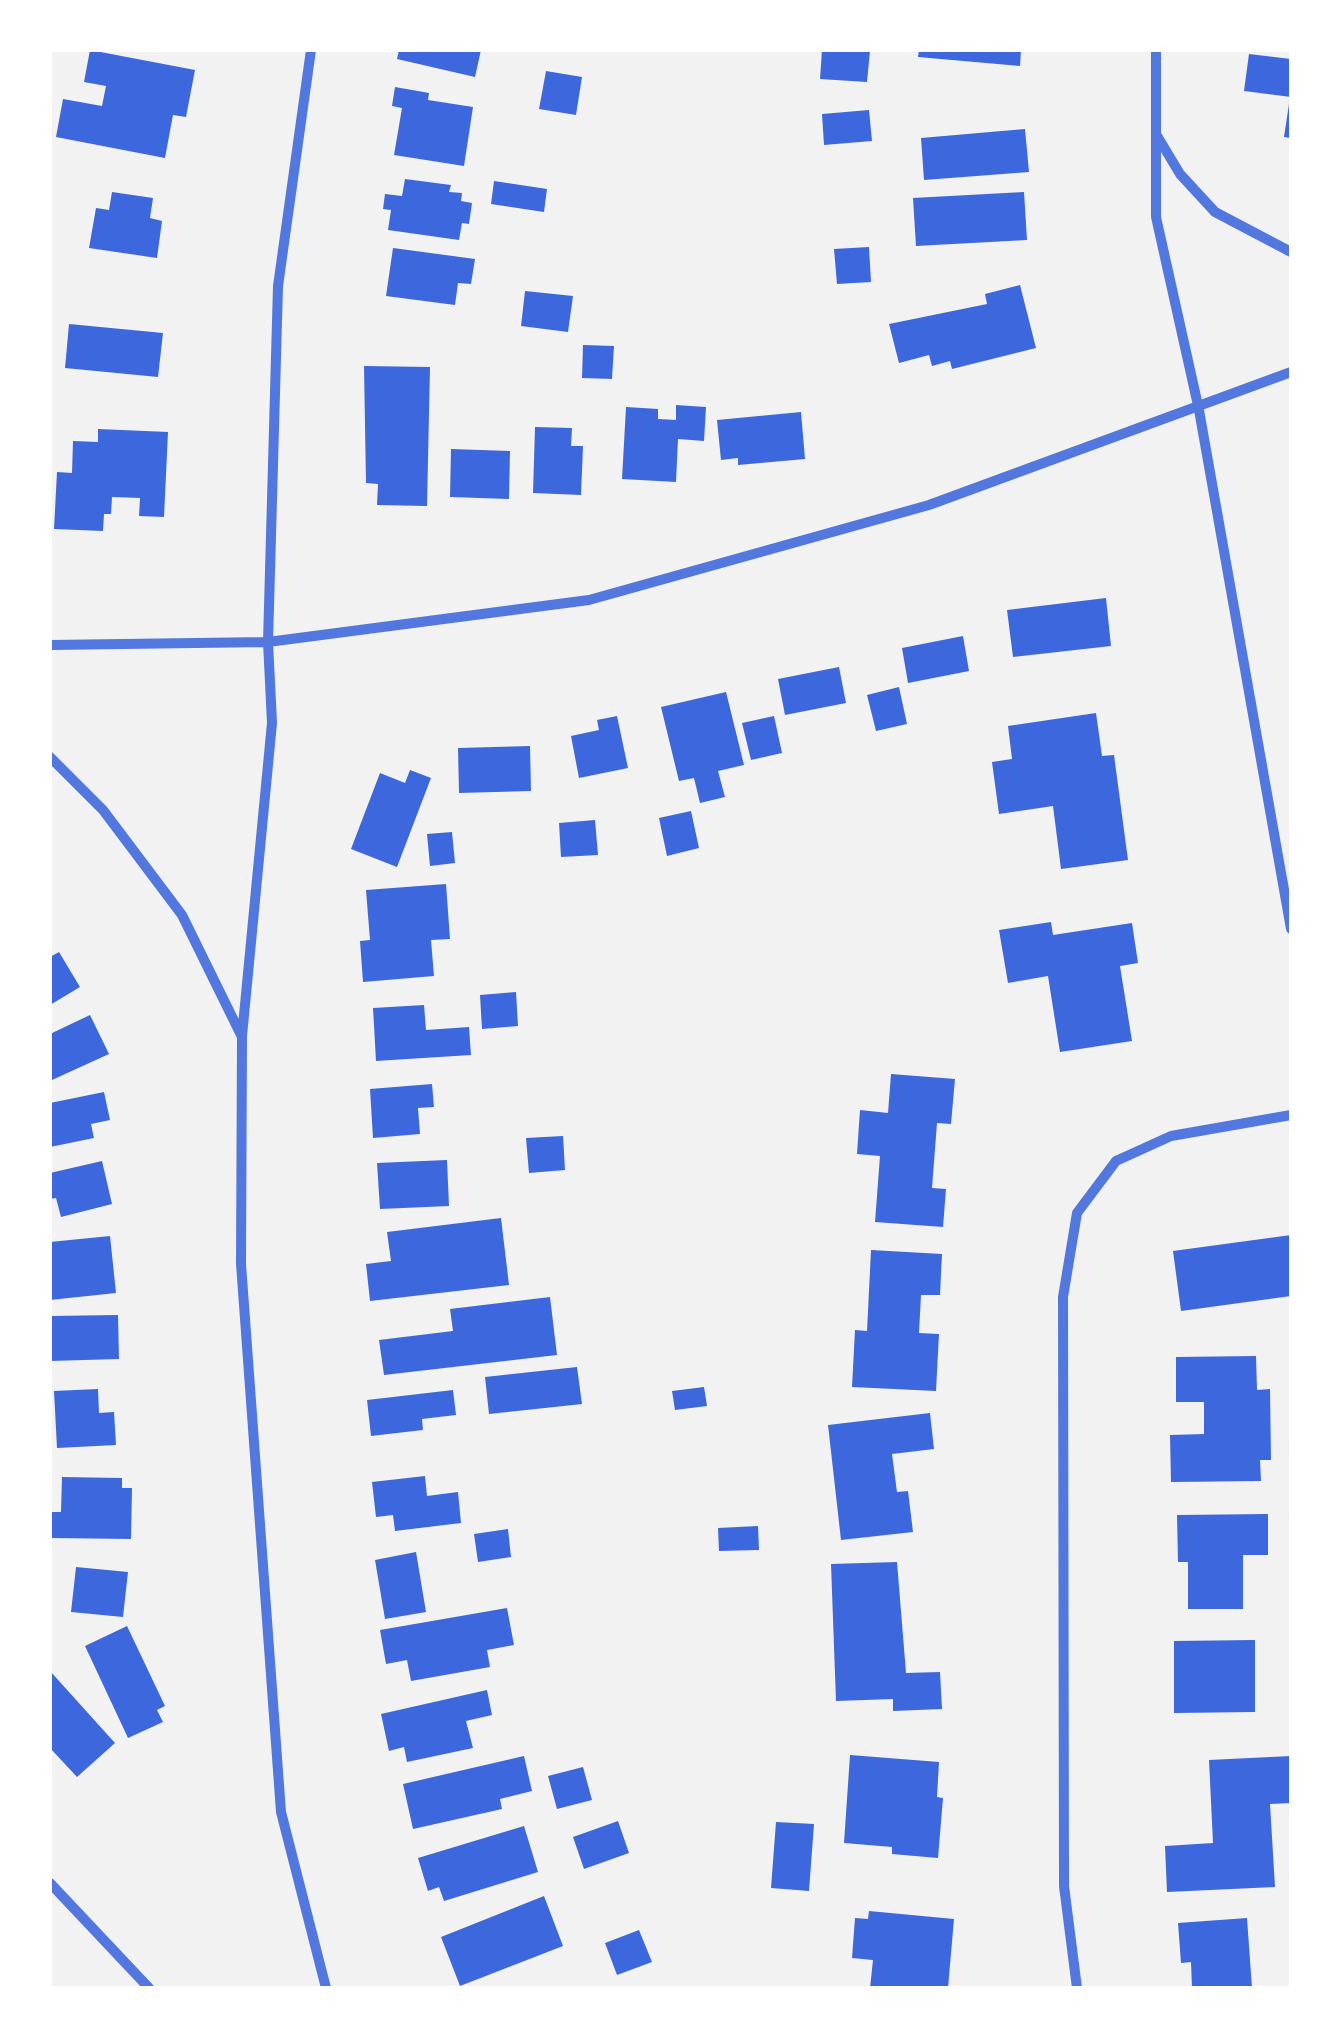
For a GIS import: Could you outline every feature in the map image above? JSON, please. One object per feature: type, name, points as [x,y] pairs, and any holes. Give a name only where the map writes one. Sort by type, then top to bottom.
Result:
[{"type":"street","points":[[311,50],[278,286],[268,642],[272,723],[242,1037],[241,1264],[281,1812],[326,1988]]},
{"type":"street","points":[[1156,50],[1156,218],[1199,410],[1291,928]]},
{"type":"street","points":[[1154,130],[1180,174],[1215,212],[1291,252]]},
{"type":"street","points":[[50,645],[268,642],[589,600],[929,506],[1199,410],[1291,372]]},
{"type":"street","points":[[50,757],[103,810],[182,915],[242,1037]]},
{"type":"street","points":[[1077,1988],[1064,1886],[1063,1297],[1077,1213],[1116,1161],[1171,1136],[1291,1115]]},
{"type":"street","points":[[50,1884],[149,1988]]},
{"type":"building","points":[[90,50],[195,70],[186,117],[173,115],[165,158],[56,137],[63,99],[102,106],[106,86],[84,82]]},
{"type":"building","points":[[399,50],[481,50],[475,77],[397,59]]},
{"type":"building","points":[[822,50],[870,51],[867,82],[820,79]]},
{"type":"building","points":[[919,50],[1021,50],[1020,66],[918,57]]},
{"type":"building","points":[[1249,54],[1291,59],[1291,97],[1244,91]]},
{"type":"building","points":[[546,71],[582,77],[576,115],[539,109]]},
{"type":"building","points":[[395,87],[429,93],[428,100],[473,107],[464,166],[394,155],[402,108],[392,106]]},
{"type":"building","points":[[1291,104],[1291,138],[1284,137]]},
{"type":"building","points":[[869,110],[872,141],[824,145],[822,114]]},
{"type":"building","points":[[1025,129],[1029,172],[924,180],[921,138]]},
{"type":"building","points":[[405,179],[451,185],[449,192],[462,193],[461,201],[472,203],[469,224],[462,223],[459,240],[388,230],[391,210],[383,209],[385,194],[402,196]]},
{"type":"building","points":[[494,181],[547,189],[544,212],[491,204]]},
{"type":"building","points":[[112,192],[153,198],[150,218],[162,221],[157,258],[89,248],[96,208],[109,210]]},
{"type":"building","points":[[1024,192],[1027,240],[916,246],[913,198]]},
{"type":"building","points":[[869,247],[871,282],[837,284],[834,249]]},
{"type":"building","points":[[393,248],[475,259],[471,284],[458,283],[455,305],[386,296]]},
{"type":"building","points":[[1020,285],[1036,348],[952,369],[950,361],[932,366],[929,355],[899,363],[889,324],[987,304],[985,294]]},
{"type":"building","points":[[525,291],[573,296],[568,332],[521,326]]},
{"type":"building","points":[[69,324],[163,333],[158,377],[65,368]]},
{"type":"building","points":[[583,345],[614,346],[612,379],[582,378]]},
{"type":"building","points":[[364,366],[430,367],[427,506],[377,505],[378,484],[366,483]]},
{"type":"building","points":[[676,405],[706,407],[704,441],[678,439],[676,482],[622,479],[626,407],[658,409],[658,419],[676,420]]},
{"type":"building","points":[[801,412],[805,459],[738,465],[738,458],[721,460],[717,420]]},
{"type":"building","points":[[535,427],[572,428],[571,446],[583,446],[581,495],[533,493]]},
{"type":"building","points":[[98,429],[168,432],[164,517],[139,516],[140,498],[112,497],[111,514],[104,514],[103,531],[54,529],[57,472],[72,473],[73,441],[98,442]]},
{"type":"building","points":[[451,449],[510,451],[509,499],[450,497]]},
{"type":"building","points":[[1106,598],[1111,646],[1013,657],[1007,610]]},
{"type":"building","points":[[963,636],[969,671],[908,683],[902,648]]},
{"type":"building","points":[[839,667],[846,703],[785,715],[778,679]]},
{"type":"building","points":[[899,687],[907,724],[876,731],[867,695]]},
{"type":"building","points":[[726,692],[744,765],[718,771],[725,797],[700,803],[694,778],[679,781],[661,707]]},
{"type":"building","points":[[1096,713],[1102,756],[1114,755],[1128,860],[1061,869],[1053,806],[999,814],[992,762],[1012,759],[1008,726]]},
{"type":"building","points":[[617,716],[628,768],[579,778],[571,736],[599,730],[597,720]]},
{"type":"building","points":[[774,716],[782,753],[751,760],[742,723]]},
{"type":"building","points":[[530,746],[531,791],[459,793],[458,748]]},
{"type":"building","points":[[410,770],[431,778],[397,867],[351,849],[380,773],[405,783]]},
{"type":"building","points":[[691,811],[699,848],[667,856],[659,818]]},
{"type":"building","points":[[595,820],[598,855],[561,857],[559,823]]},
{"type":"building","points":[[452,832],[455,863],[430,866],[427,834]]},
{"type":"building","points":[[446,884],[450,939],[431,940],[434,976],[363,982],[360,941],[370,940],[366,890]]},
{"type":"building","points":[[1051,922],[1053,935],[1132,923],[1138,963],[1120,966],[1132,1041],[1060,1052],[1048,976],[1008,983],[999,930]]},
{"type":"building","points":[[59,952],[80,987],[50,1005],[50,957]]},
{"type":"building","points":[[516,992],[518,1026],[482,1029],[480,995]]},
{"type":"building","points":[[424,1005],[426,1030],[469,1027],[471,1055],[376,1061],[373,1008]]},
{"type":"building","points":[[90,1015],[109,1054],[52,1080],[50,1034]]},
{"type":"building","points":[[891,1074],[955,1079],[951,1124],[937,1123],[932,1188],[946,1189],[943,1227],[875,1222],[880,1156],[857,1154],[860,1110],[888,1113]]},
{"type":"building","points":[[432,1084],[434,1107],[418,1108],[420,1134],[373,1138],[370,1089]]},
{"type":"building","points":[[104,1092],[110,1120],[91,1124],[94,1138],[50,1147],[50,1103]]},
{"type":"building","points":[[563,1136],[565,1170],[529,1173],[526,1138]]},
{"type":"building","points":[[447,1160],[449,1206],[380,1209],[377,1163]]},
{"type":"building","points":[[102,1161],[112,1204],[61,1217],[56,1198],[50,1199],[50,1173]]},
{"type":"building","points":[[501,1218],[509,1285],[370,1301],[366,1264],[391,1261],[387,1232]]},
{"type":"building","points":[[1291,1235],[1291,1296],[1181,1311],[1173,1251]]},
{"type":"building","points":[[110,1236],[116,1293],[50,1300],[50,1242]]},
{"type":"building","points":[[871,1250],[942,1254],[940,1295],[921,1295],[919,1333],[939,1334],[936,1391],[852,1387],[855,1330],[867,1331]]},
{"type":"building","points":[[550,1297],[557,1355],[384,1375],[379,1340],[453,1331],[450,1309]]},
{"type":"building","points":[[118,1315],[119,1359],[50,1361],[50,1316]]},
{"type":"building","points":[[1256,1356],[1257,1390],[1270,1389],[1271,1460],[1260,1460],[1261,1481],[1171,1482],[1170,1435],[1204,1434],[1204,1402],[1176,1402],[1176,1357]]},
{"type":"building","points":[[577,1367],[582,1404],[489,1414],[485,1377]]},
{"type":"building","points":[[704,1387],[707,1406],[675,1410],[672,1391]]},
{"type":"building","points":[[98,1389],[99,1413],[114,1412],[116,1445],[57,1448],[54,1391]]},
{"type":"building","points":[[453,1390],[456,1415],[422,1419],[423,1430],[371,1436],[367,1400]]},
{"type":"building","points":[[930,1413],[934,1449],[892,1454],[897,1492],[908,1491],[913,1532],[841,1540],[828,1425]]},
{"type":"building","points":[[425,1476],[427,1496],[458,1492],[461,1523],[395,1531],[393,1515],[376,1517],[372,1482]]},
{"type":"building","points":[[62,1477],[122,1478],[122,1488],[132,1488],[131,1539],[50,1538],[50,1512],[61,1512]]},
{"type":"building","points":[[1268,1514],[1268,1555],[1243,1555],[1243,1609],[1188,1609],[1188,1562],[1178,1562],[1177,1515]]},
{"type":"building","points":[[758,1526],[759,1550],[719,1551],[718,1528]]},
{"type":"building","points":[[508,1529],[511,1557],[478,1562],[474,1534]]},
{"type":"building","points":[[416,1552],[426,1612],[385,1619],[375,1560]]},
{"type":"building","points":[[897,1562],[906,1673],[940,1672],[942,1709],[893,1711],[893,1699],[836,1701],[831,1564]]},
{"type":"building","points":[[76,1567],[128,1572],[123,1617],[71,1612]]},
{"type":"building","points":[[507,1608],[514,1645],[487,1650],[490,1667],[411,1681],[407,1660],[386,1664],[380,1630]]},
{"type":"building","points":[[127,1626],[165,1706],[157,1710],[163,1722],[128,1738],[85,1646]]},
{"type":"building","points":[[1255,1640],[1255,1712],[1174,1713],[1174,1641]]},
{"type":"building","points":[[50,1671],[115,1743],[77,1777],[50,1748]]},
{"type":"building","points":[[487,1690],[492,1715],[466,1721],[473,1748],[407,1762],[404,1747],[389,1751],[381,1714]]},
{"type":"building","points":[[850,1755],[939,1762],[937,1797],[943,1798],[938,1858],[892,1854],[892,1847],[844,1843]]},
{"type":"building","points":[[524,1756],[532,1791],[500,1799],[502,1809],[413,1829],[403,1784]]},
{"type":"building","points":[[1291,1756],[1291,1803],[1270,1804],[1275,1887],[1167,1892],[1165,1846],[1213,1843],[1209,1760]]},
{"type":"building","points":[[583,1767],[592,1800],[557,1809],[548,1776]]},
{"type":"building","points":[[618,1821],[629,1853],[584,1869],[573,1837]]},
{"type":"building","points":[[776,1822],[814,1824],[809,1891],[771,1888]]},
{"type":"building","points":[[524,1826],[538,1872],[444,1901],[439,1887],[428,1891],[418,1858]]},
{"type":"building","points":[[544,1896],[563,1946],[460,1986],[441,1937]]},
{"type":"building","points":[[869,1911],[954,1919],[948,1988],[870,1988],[873,1960],[852,1958],[855,1918],[868,1919]]},
{"type":"building","points":[[1247,1918],[1252,1988],[1192,1988],[1191,1962],[1181,1963],[1178,1923]]},
{"type":"building","points":[[639,1930],[652,1962],[617,1975],[605,1943]]}]
